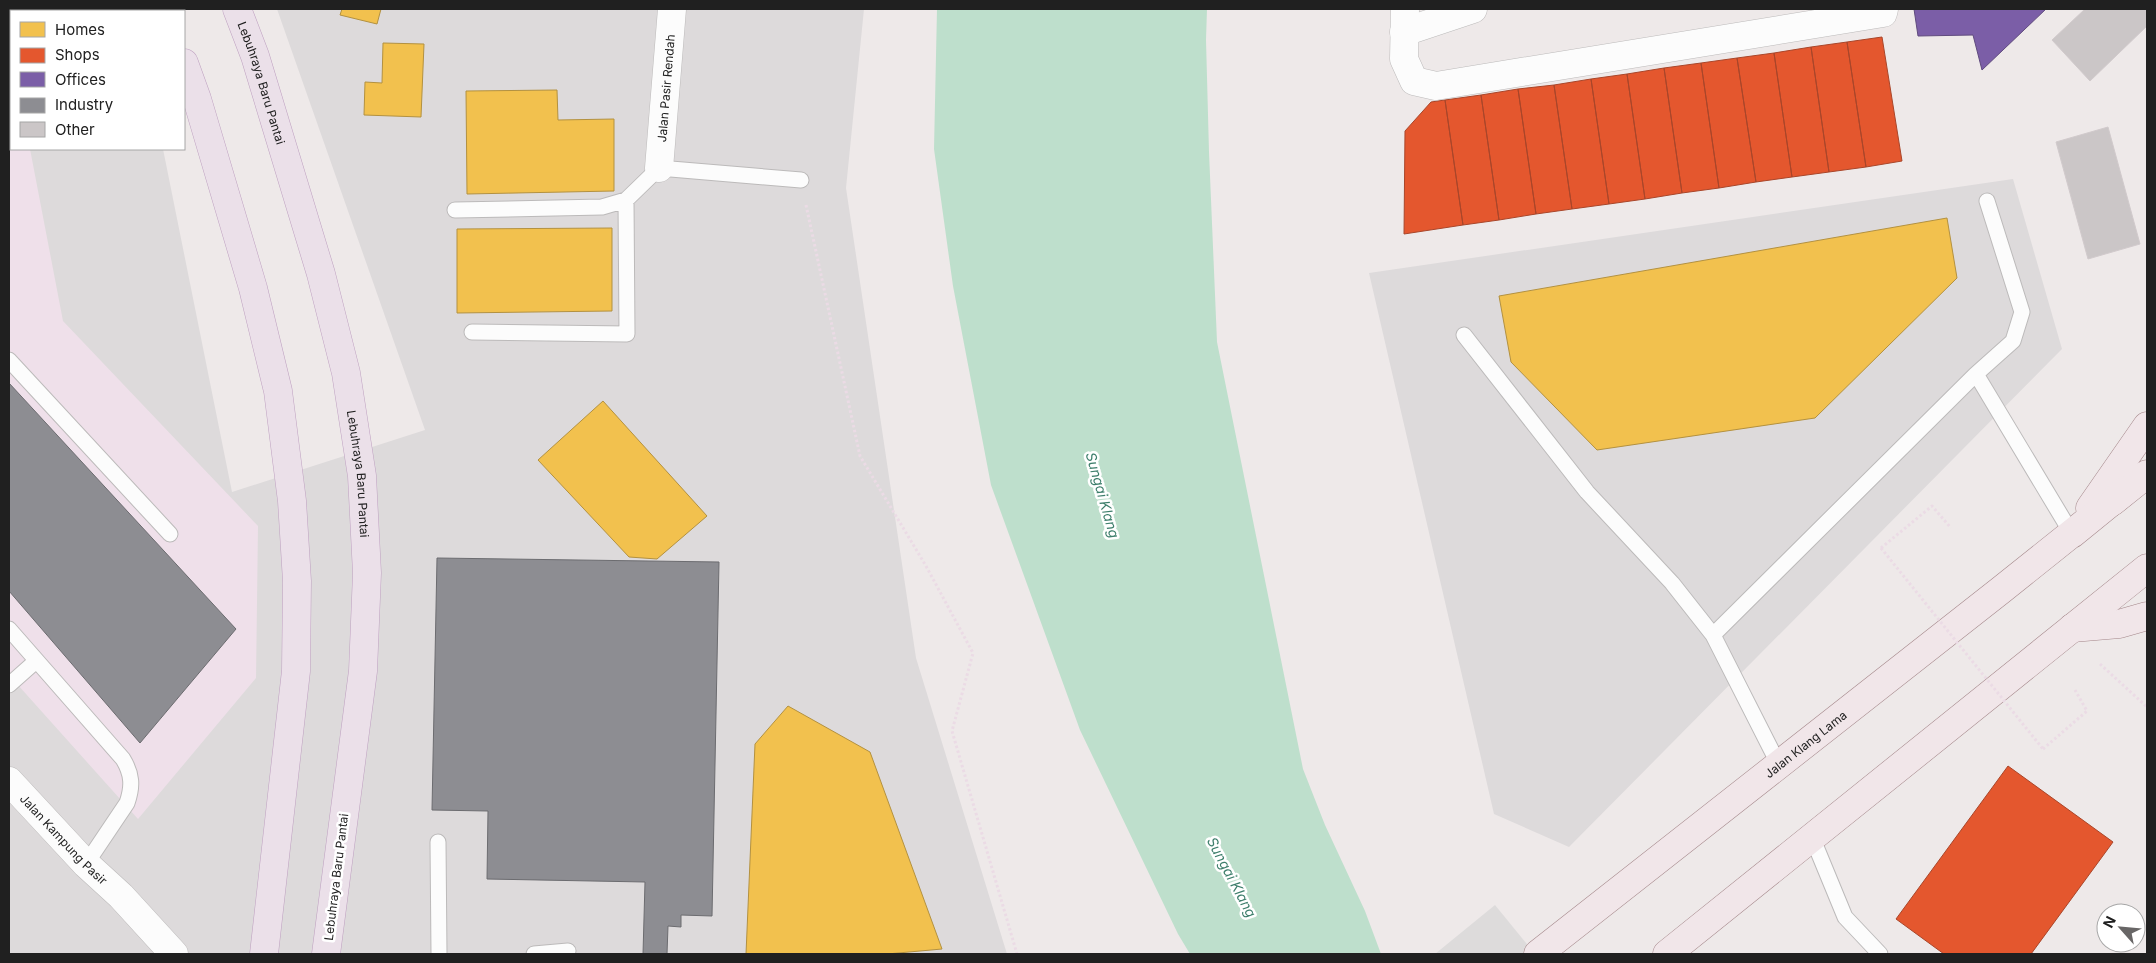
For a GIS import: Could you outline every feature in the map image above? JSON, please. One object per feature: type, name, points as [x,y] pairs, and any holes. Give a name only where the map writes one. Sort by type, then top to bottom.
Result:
[{"type":"highway","name":"Lebuhraya Baru Pantai","points":[[238,9],[255,56],[321,274],[346,373],[362,476],[367,573],[363,671],[326,954]]},
{"type":"highway","points":[[185,66],[197,99],[253,288],[278,391],[292,501],[297,581],[296,672],[264,954]]},
{"type":"main road","points":[[2072,534],[2147,426]]},
{"type":"main road","name":"Jalan Klang Lama","points":[[1542,952],[2147,474]]},
{"type":"main road","points":[[1667,954],[2147,568]]},
{"type":"main road","points":[[2072,628],[2119,624],[2147,616]]},
{"type":"street","name":"Jalan Pasir Rendah","points":[[659,168],[672,9]]},
{"type":"street","points":[[1473,9],[1405,20],[1404,59],[1414,80],[1436,86],[1883,13],[1884,9]]},
{"type":"street","name":"Jalan Kampung Pasir","points":[[9,781],[86,864],[121,896],[174,954]]},
{"type":"street","name":"Jalan Kampung Pasir","points":[[121,896],[149,954]]},
{"type":"lane","points":[[456,210],[602,207],[626,200],[659,168],[801,180]]},
{"type":"lane","points":[[472,332],[627,334],[626,200]]},
{"type":"lane","points":[[1713,635],[1976,374],[2013,340],[2022,312],[1987,201]]},
{"type":"lane","points":[[1464,335],[1587,492],[1672,583],[1713,635],[1780,764]]},
{"type":"lane","points":[[9,360],[170,534]]},
{"type":"lane","points":[[1976,374],[2072,534]]},
{"type":"lane","points":[[9,629],[123,759],[129,769],[132,780],[127,803],[86,864]]},
{"type":"lane","points":[[9,685],[36,661]]},
{"type":"lane","points":[[1812,837],[1845,917],[1880,954]]},
{"type":"lane","points":[[438,842],[438,954]]},
{"type":"lane","points":[[534,954],[568,951]]},
{"type":"path","points":[[801,180],[860,456],[926,566],[973,653],[952,731],[1017,954]]},
{"type":"path","points":[[1951,528],[1932,506],[1881,548],[2043,749],[2087,711],[2075,690]]},
{"type":"path","points":[[2100,664],[2147,707]]},
{"type":"shaded area","points":[[9,9],[116,10],[10,10],[10,150],[163,150],[232,492],[425,430],[277,9],[864,9],[846,188],[916,658],[1007,954],[9,954]]},
{"type":"shaded area","points":[[9,37],[10,150],[30,150],[63,321],[258,526],[256,678],[138,819],[9,675]]},
{"type":"shaded area","points":[[2013,179],[2062,349],[1569,847],[1494,814],[1369,273]]},
{"type":"water","name":"Sungai Klang","points":[[937,9],[1207,9],[1209,152],[1217,342],[1303,769],[1325,825],[1365,911],[1381,954],[1190,954],[1178,934],[1080,730],[991,485],[953,286],[934,149]]},
{"type":"pier","points":[[1495,905],[1535,954],[1435,954]]},
{"type":"building: Homes","points":[[342,9],[381,9],[377,24],[340,15]]},
{"type":"building: Homes","points":[[383,43],[424,44],[421,117],[364,115],[365,82],[382,83]]},
{"type":"building: Homes","points":[[557,90],[558,120],[614,119],[614,191],[467,194],[466,91]]},
{"type":"building: Homes","points":[[1947,218],[1957,278],[1815,418],[1597,450],[1511,362],[1499,296]]},
{"type":"building: Homes","points":[[612,228],[612,311],[457,313],[457,229]]},
{"type":"building: Homes","points":[[603,401],[707,516],[657,559],[629,557],[538,460]]},
{"type":"building: Homes","points":[[788,706],[870,752],[942,949],[887,954],[746,954],[755,744]]},
{"type":"building: Shops","points":[[1882,37],[1902,161],[1866,167],[1847,42]]},
{"type":"building: Shops","points":[[1847,42],[1866,167],[1829,172],[1811,47]]},
{"type":"building: Shops","points":[[1811,47],[1829,172],[1792,177],[1774,53]]},
{"type":"building: Shops","points":[[1774,53],[1792,177],[1756,182],[1737,58]]},
{"type":"building: Shops","points":[[1737,58],[1756,182],[1719,188],[1701,63]]},
{"type":"building: Shops","points":[[1701,63],[1719,188],[1682,193],[1664,68]]},
{"type":"building: Shops","points":[[1664,68],[1682,193],[1645,199],[1627,74]]},
{"type":"building: Shops","points":[[1627,74],[1645,199],[1609,204],[1591,79]]},
{"type":"building: Shops","points":[[1591,79],[1609,204],[1572,209],[1554,85]]},
{"type":"building: Shops","points":[[1554,85],[1572,209],[1536,214],[1518,89]]},
{"type":"building: Shops","points":[[1518,89],[1536,214],[1499,220],[1481,95]]},
{"type":"building: Shops","points":[[1481,95],[1499,220],[1463,225],[1445,100]]},
{"type":"building: Shops","points":[[1445,100],[1463,225],[1404,234],[1405,131],[1431,102]]},
{"type":"building: Shops","points":[[2008,766],[2113,842],[2031,954],[1944,954],[1896,919]]},
{"type":"building: Offices","points":[[1914,9],[2046,9],[1982,70],[1973,35],[1918,36]]},
{"type":"building: Industry","points":[[9,383],[236,629],[140,743],[9,591]]},
{"type":"building: Industry","points":[[437,558],[719,562],[712,916],[681,915],[681,927],[668,926],[667,954],[643,954],[645,882],[487,879],[488,811],[432,810]]},
{"type":"building: Other","points":[[2085,9],[2147,9],[2147,26],[2090,81],[2052,40]]},
{"type":"building: Other","points":[[2108,127],[2140,244],[2088,259],[2056,142]]}]
